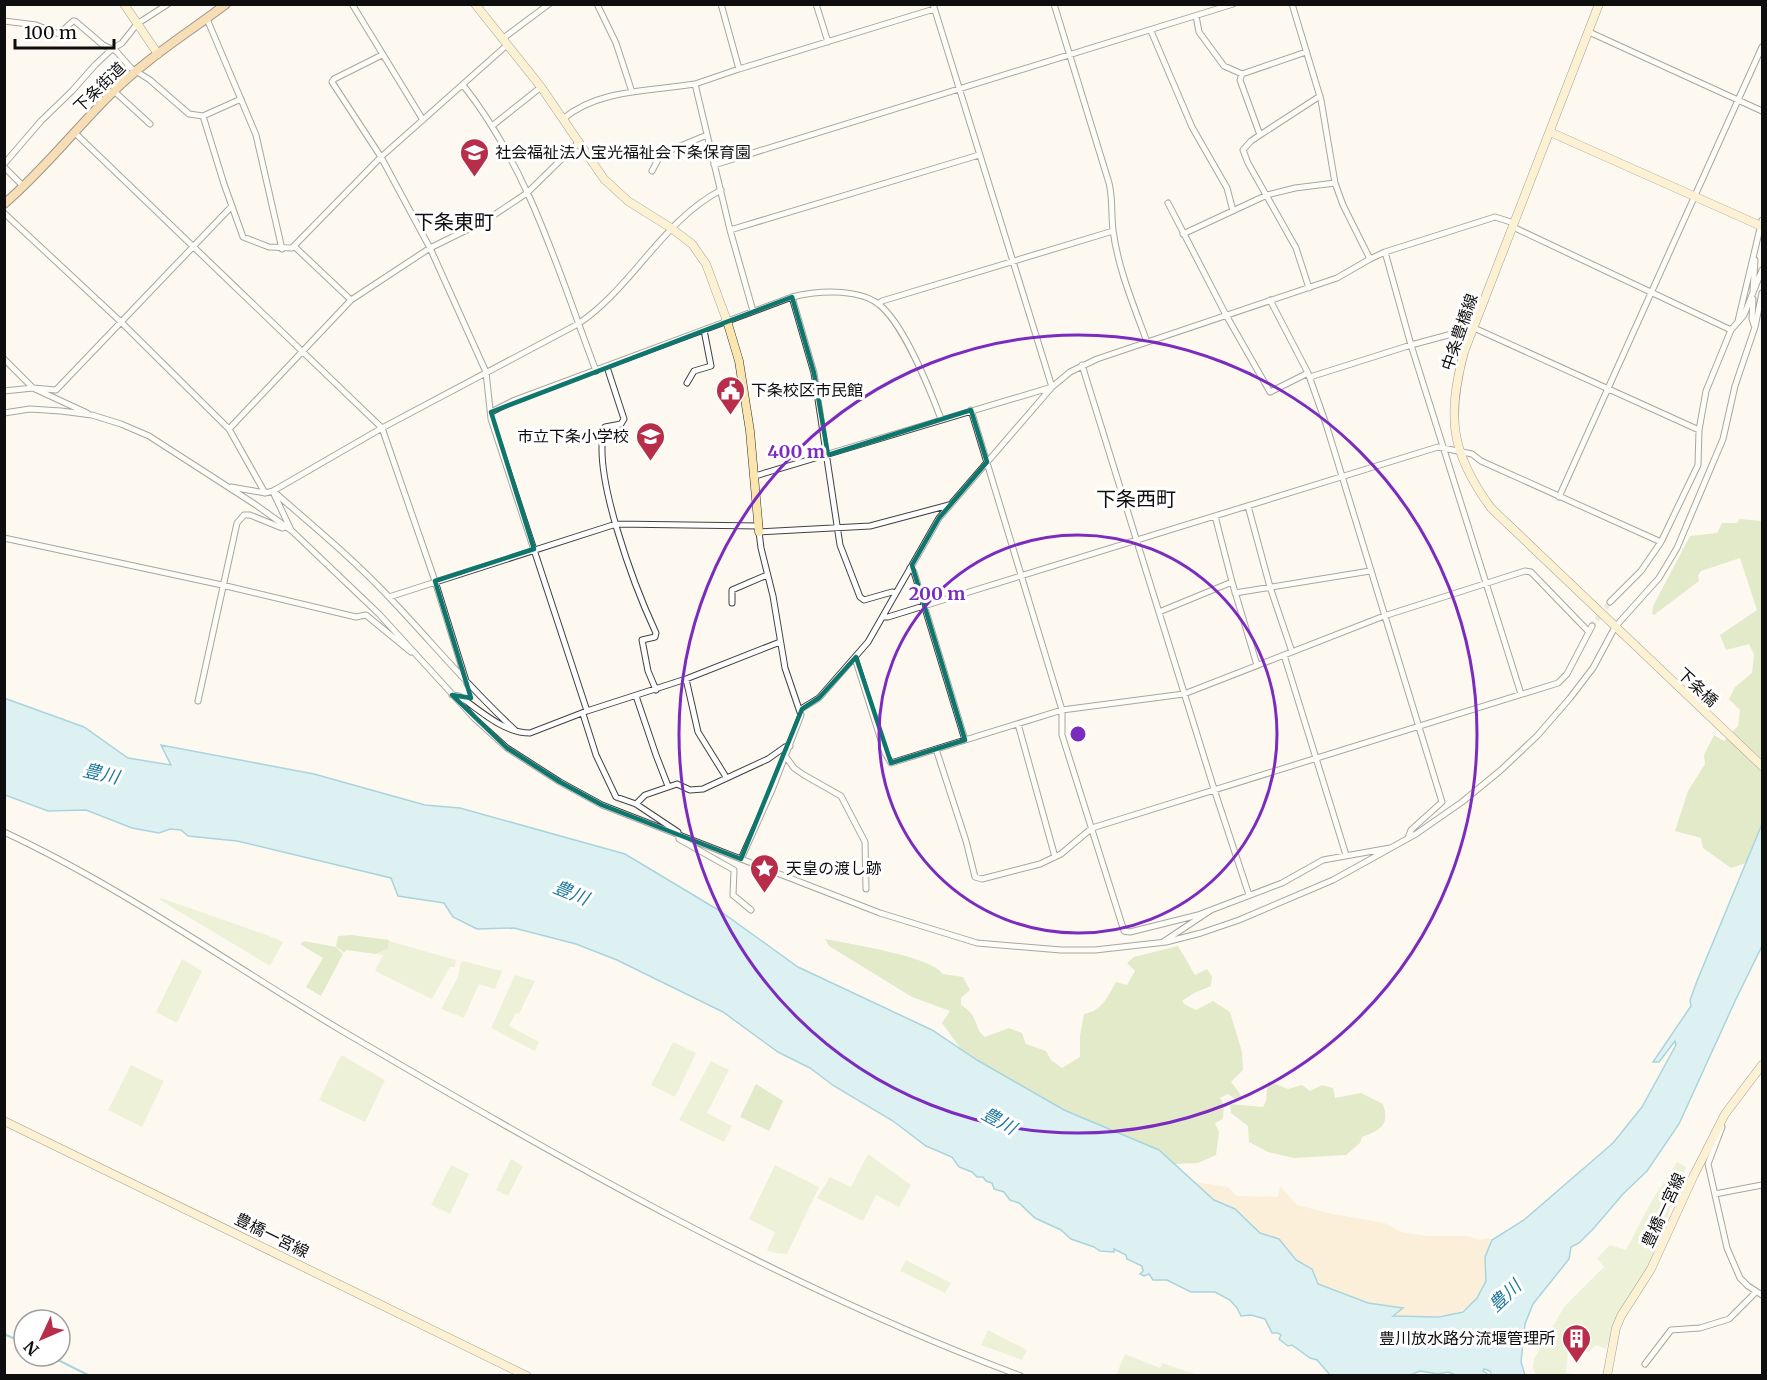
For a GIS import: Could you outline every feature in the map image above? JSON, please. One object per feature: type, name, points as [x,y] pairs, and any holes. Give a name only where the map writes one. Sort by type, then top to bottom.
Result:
[{"type":"main road","points":[[123,4],[158,54]]},
{"type":"main road","name":"下条街道","points":[[4,204],[25,187],[74,132],[136,71],[226,4]]},
{"type":"main road","points":[[475,4],[541,87],[598,173],[614,190],[671,228],[701,254],[728,321],[740,362],[759,529]]},
{"type":"main road","name":"中条豊橋線","points":[[1599,4],[1464,352],[1456,386],[1454,409],[1460,450],[1468,472],[1491,508],[1615,627]]},
{"type":"main road","points":[[1550,132],[1762,223]]},
{"type":"main road","name":"下条橋","points":[[1615,627],[1762,766]]},
{"type":"main road","name":"豊橋一宮線","points":[[1608,1376],[1616,1328],[1628,1304],[1651,1269],[1725,1114],[1762,1065]]},
{"type":"main road","name":"豊橋一宮線","points":[[4,1121],[526,1376]]},
{"type":"street","points":[[25,187],[4,165],[41,121],[112,49],[122,43],[136,24],[168,4]]},
{"type":"street","points":[[352,4],[423,120]]},
{"type":"street","points":[[203,116],[243,237],[269,247],[282,249],[295,247],[381,157],[463,85],[505,42],[549,4]]},
{"type":"street","points":[[597,4],[616,43],[632,92]]},
{"type":"street","points":[[722,4],[739,69]]},
{"type":"street","points":[[816,4],[828,42]]},
{"type":"street","points":[[1054,4],[1111,194],[1113,231],[1126,283],[1148,342]]},
{"type":"street","points":[[714,165],[1233,4]]},
{"type":"street","points":[[1292,4],[1320,96],[1335,183],[1343,205],[1370,259]]},
{"type":"street","points":[[563,119],[590,103],[632,92],[695,84],[934,7],[1052,387]]},
{"type":"street","points":[[1196,16],[1199,32],[1224,66],[1242,74],[1306,52]]},
{"type":"street","points":[[207,19],[256,135],[282,249]]},
{"type":"street","points":[[4,21],[36,25],[59,34],[75,21],[189,114],[203,116],[241,99]]},
{"type":"street","points":[[1151,30],[1192,127],[1227,188],[1233,211]]},
{"type":"street","points":[[1589,32],[1762,111]]},
{"type":"street","points":[[1559,497],[1762,47]]},
{"type":"street","points":[[382,55],[332,82],[381,157],[430,248],[486,372],[491,419],[534,549],[596,755],[616,797],[636,804],[678,832],[679,839],[734,870],[733,896],[751,910]]},
{"type":"street","points":[[1242,74],[1240,80],[1260,135]]},
{"type":"street","points":[[695,84],[730,230],[753,311]]},
{"type":"street","points":[[463,85],[492,126],[527,193],[596,371]]},
{"type":"street","points":[[492,126],[541,87]]},
{"type":"street","points":[[114,91],[150,124]]},
{"type":"street","points":[[1309,288],[1296,248],[1243,150],[1251,141],[1320,96]]},
{"type":"street","points":[[74,132],[382,428],[435,581],[467,684]]},
{"type":"street","points":[[652,171],[662,154],[706,135]]},
{"type":"street","points":[[229,429],[351,300],[430,248],[485,221],[527,193],[578,143]]},
{"type":"street","points":[[730,230],[980,155]]},
{"type":"street","points":[[1183,234],[1267,195],[1295,188],[1335,183]]},
{"type":"street","points":[[226,486],[265,493],[273,491],[382,428],[578,324],[624,284],[671,228],[710,196],[721,190]]},
{"type":"street","points":[[1168,203],[1226,315],[1270,392],[1309,375],[1473,328],[1700,430]]},
{"type":"street","points":[[4,391],[33,387],[56,390],[232,206]]},
{"type":"street","points":[[4,213],[121,322],[229,429],[265,493]]},
{"type":"street","points":[[801,710],[819,699],[868,642],[939,518],[1052,387],[1082,365],[1337,278],[1385,252],[1495,217],[1731,330]]},
{"type":"street","points":[[1737,324],[1762,223]]},
{"type":"street","points":[[878,304],[1113,231]]},
{"type":"street","points":[[1755,327],[1752,319],[1756,245]]},
{"type":"street","points":[[295,247],[351,300]]},
{"type":"street","points":[[1385,252],[1411,345],[1521,694]]},
{"type":"street","points":[[1610,602],[1641,571],[1661,542],[1698,465],[1706,391],[1731,330],[1753,296],[1762,270]]},
{"type":"street","points":[[490,412],[514,400],[809,292],[849,294],[878,304],[893,322],[914,357],[941,419]]},
{"type":"street","points":[[4,359],[33,387],[92,415],[149,436],[289,529],[379,614],[474,719],[507,748],[560,782],[602,805],[880,913],[977,943],[1061,950],[1095,950],[1162,943],[1201,933],[1239,920],[1333,880],[1395,847],[1462,802],[1537,736],[1593,668],[1615,627],[1659,578],[1677,548],[1723,439],[1735,386],[1755,327],[1762,293]]},
{"type":"street","points":[[792,297],[814,374],[840,545],[860,597],[864,600],[892,592],[896,593]]},
{"type":"street","points":[[1270,300],[1309,375],[1442,802],[1411,830],[1408,838]]},
{"type":"street","points":[[687,383],[694,371],[711,366],[704,330]]},
{"type":"street","points":[[1082,365],[1214,789],[1250,895]]},
{"type":"street","points":[[607,367],[624,419],[621,423],[605,427],[602,436],[605,489],[646,611],[656,633],[655,637],[642,640],[648,671],[656,690]]},
{"type":"street","points":[[754,476],[1052,387]]},
{"type":"street","points":[[4,413],[30,409],[92,415]]},
{"type":"street","points":[[971,410],[1062,710],[1062,735],[1124,931],[1130,932],[1198,915],[1282,883],[1323,860],[1395,847]]},
{"type":"street","points":[[883,617],[1438,447],[1472,454],[1481,461],[1661,542]]},
{"type":"street","points":[[273,491],[289,529]]},
{"type":"street","points":[[273,491],[349,557],[389,597],[467,684],[519,733]]},
{"type":"street","points":[[389,597],[616,524],[759,529],[870,526],[950,505]]},
{"type":"street","points":[[1248,506],[1270,587],[1292,652]]},
{"type":"street","points":[[198,701],[237,522],[250,515],[289,529]]},
{"type":"street","points":[[1215,516],[1257,665]]},
{"type":"street","points":[[741,859],[801,721],[801,710],[791,686],[780,642],[759,529]]},
{"type":"street","points":[[4,538],[222,585],[356,617],[366,615],[415,654]]},
{"type":"street","points":[[910,568],[914,572],[965,740]]},
{"type":"street","points":[[855,658],[885,753],[891,763],[936,748],[1062,710],[1184,694],[1384,616],[1525,570],[1531,572],[1590,628],[1567,674],[1558,683],[1092,828],[1061,854],[1040,864],[982,879],[975,877],[966,841],[936,748]]},
{"type":"street","points":[[1235,593],[1370,572]]},
{"type":"street","points":[[732,603],[732,590],[768,575]]},
{"type":"street","points":[[1160,612],[1232,582]]},
{"type":"street","points":[[452,695],[459,696],[503,727],[519,733],[530,733],[656,690],[780,642]]},
{"type":"street","points":[[1284,655],[1346,855]]},
{"type":"street","points":[[686,679],[698,732],[726,777]]},
{"type":"street","points":[[636,696],[668,786]]},
{"type":"street","points":[[1018,724],[1055,857]]},
{"type":"street","points":[[636,804],[645,795],[677,784],[696,791],[768,759],[790,746]]},
{"type":"street","points":[[786,757],[794,768],[841,796],[865,843],[866,889]]},
{"type":"street","points":[[4,832],[103,883],[337,1028],[556,1154],[690,1227],[858,1308],[1021,1376]]},
{"type":"street","points":[[1162,943],[1211,910]]},
{"type":"street","points":[[1725,1114],[1707,1164],[1734,1269],[1740,1278],[1762,1295]]},
{"type":"street","points":[[1715,1194],[1762,1185]]},
{"type":"street","points":[[1645,1364],[1671,1330],[1700,1328],[1729,1319],[1756,1292]]},
{"type":"highlighted area","points":[[792,297],[814,373],[828,455],[971,410],[987,462],[939,518],[912,565],[965,740],[891,763],[856,657],[819,698],[802,709],[741,859],[602,805],[560,782],[507,748],[452,695],[471,698],[435,581],[534,549],[491,412]]},
{"type":"green space","points":[[1740,519],[1762,521],[1762,824],[1746,863],[1731,868],[1703,848],[1701,838],[1675,831],[1688,791],[1705,764],[1704,755],[1714,735],[1724,741],[1738,726],[1740,710],[1729,699],[1735,687],[1752,673],[1754,654],[1749,644],[1726,650],[1720,635],[1757,610],[1740,558],[1701,571],[1698,576],[1699,581],[1654,615],[1652,614],[1653,606],[1690,536],[1717,533],[1722,523],[1737,523]]},
{"type":"green space","points":[[161,898],[283,942],[270,966],[160,900]]},
{"type":"green space","points":[[351,935],[389,940],[388,949],[376,954],[346,950],[344,953],[336,946],[338,936]]},
{"type":"green space","points":[[825,939],[907,956],[943,974],[963,977],[970,990],[961,998],[961,1005],[974,1018],[985,1037],[1009,1028],[1022,1033],[1026,1044],[1046,1051],[1051,1060],[1062,1068],[1080,1057],[1080,1036],[1084,1014],[1100,1006],[1116,982],[1127,985],[1135,971],[1127,963],[1134,957],[1178,946],[1195,975],[1207,969],[1212,976],[1211,986],[1182,1001],[1184,1004],[1196,1010],[1213,1001],[1230,1012],[1242,1052],[1243,1070],[1231,1082],[1242,1100],[1235,1099],[1228,1094],[1220,1098],[1224,1105],[1223,1119],[1215,1123],[1219,1132],[1216,1155],[1198,1163],[1175,1164],[1158,1150],[1064,1110],[977,1060],[961,1049],[942,1023],[950,1011],[912,997],[829,946]]},
{"type":"green space","points":[[304,941],[336,947],[343,954],[321,996],[306,987],[323,958],[300,944]]},
{"type":"green space","points":[[389,941],[456,960],[455,967],[450,967],[432,999],[375,971],[383,955],[377,954],[388,949]]},
{"type":"green space","points":[[182,959],[202,971],[177,1023],[156,1012]]},
{"type":"green space","points":[[463,961],[502,971],[495,989],[479,984],[464,1018],[441,1009],[458,977],[460,964]]},
{"type":"green space","points":[[515,975],[535,981],[519,1014],[516,1013],[509,1026],[539,1042],[535,1051],[491,1028]]},
{"type":"green space","points":[[673,1042],[696,1053],[675,1097],[651,1085]]},
{"type":"green space","points":[[341,1055],[385,1080],[365,1122],[319,1100]]},
{"type":"green space","points":[[711,1061],[729,1070],[707,1113],[732,1126],[724,1142],[679,1120]]},
{"type":"green space","points":[[131,1065],[164,1081],[142,1127],[108,1110]]},
{"type":"green space","points":[[1268,1081],[1288,1089],[1302,1085],[1310,1091],[1322,1085],[1333,1088],[1335,1098],[1361,1093],[1383,1104],[1384,1122],[1379,1129],[1362,1137],[1360,1143],[1346,1155],[1294,1158],[1268,1152],[1249,1142],[1248,1126],[1231,1113],[1230,1104],[1263,1107],[1266,1101]]},
{"type":"green space","points":[[756,1084],[783,1101],[769,1131],[740,1117]]},
{"type":"green space","points":[[868,1154],[911,1185],[899,1207],[876,1195],[863,1221],[817,1198],[830,1177],[851,1187]]},
{"type":"green space","points":[[511,1159],[523,1166],[508,1196],[496,1190]]},
{"type":"green space","points":[[1677,1162],[1686,1167],[1669,1212],[1662,1243],[1650,1268],[1615,1322],[1606,1349],[1596,1345],[1589,1352],[1568,1350],[1566,1373],[1583,1375],[1536,1375],[1533,1368],[1534,1359],[1564,1307],[1604,1267],[1597,1258],[1610,1245],[1626,1250],[1651,1202]]},
{"type":"green space","points":[[451,1165],[469,1174],[450,1214],[431,1205]]},
{"type":"green space","points":[[775,1165],[819,1187],[787,1254],[767,1250],[775,1232],[749,1219]]},
{"type":"green space","points":[[906,1260],[951,1283],[945,1293],[900,1271]]},
{"type":"green space","points":[[988,1330],[1027,1350],[1022,1360],[981,1345]]},
{"type":"green space","points":[[1125,1354],[1160,1368],[1162,1363],[1198,1375],[1116,1375]]},
{"type":"sand","points":[[1194,1182],[1228,1187],[1237,1196],[1278,1197],[1280,1186],[1297,1205],[1385,1223],[1401,1232],[1428,1236],[1468,1236],[1481,1240],[1487,1238],[1492,1240],[1485,1258],[1486,1281],[1480,1295],[1471,1305],[1460,1311],[1447,1315],[1392,1316],[1403,1308],[1368,1303],[1317,1284],[1312,1269],[1296,1260],[1279,1239],[1260,1233],[1235,1209],[1214,1200]]},
{"type":"water","name":"豊川","points":[[4,698],[84,727],[128,758],[171,765],[161,745],[314,774],[425,805],[460,808],[625,854],[720,911],[798,967],[932,1030],[977,1060],[1064,1110],[1159,1150],[1214,1200],[1235,1209],[1260,1233],[1279,1239],[1296,1260],[1312,1269],[1318,1284],[1368,1303],[1403,1308],[1393,1316],[1439,1317],[1463,1312],[1477,1298],[1486,1281],[1485,1257],[1492,1240],[1524,1220],[1613,1143],[1642,1107],[1676,1045],[1675,1041],[1659,1062],[1653,1062],[1691,1006],[1690,1000],[1697,981],[1762,824],[1762,946],[1679,1124],[1647,1171],[1579,1243],[1571,1247],[1569,1259],[1533,1304],[1525,1324],[1521,1362],[1525,1375],[1492,1375],[1490,1371],[1484,1369],[1483,1371],[1489,1375],[1456,1375],[1448,1372],[1438,1374],[1420,1371],[1408,1376],[1330,1375],[1317,1360],[1310,1358],[1292,1345],[1288,1346],[1279,1339],[1281,1335],[1278,1333],[1272,1333],[1265,1319],[1251,1315],[1241,1316],[1230,1300],[1215,1292],[1191,1292],[1167,1280],[1153,1280],[1149,1274],[1144,1276],[1140,1274],[1143,1271],[1142,1266],[1127,1259],[1126,1255],[1114,1249],[1114,1252],[1100,1251],[1071,1239],[1061,1230],[1035,1218],[1019,1203],[1010,1200],[1004,1192],[994,1189],[992,1183],[983,1177],[977,1177],[972,1172],[959,1167],[952,1157],[926,1146],[893,1121],[834,1086],[810,1068],[778,1052],[723,1012],[617,960],[576,944],[514,928],[477,929],[453,917],[444,903],[398,896],[391,878],[237,841],[188,836],[181,830],[170,829],[159,833],[132,828],[86,810],[48,811],[5,795]]},
{"type":"waterway","points":[[4,1334],[12,1338]]},
{"type":"waterway","points":[[72,1367],[90,1376]]},
{"type":"tunnel","points":[[1592,626],[1610,602]]},
{"type":"place","name":"社会福祉法人宝光福祉会下条保育園","points":[[474,178]]},
{"type":"place","name":"下条校区市民館","points":[[730,416]]},
{"type":"place","name":"市立下条小学校","points":[[650,462]]},
{"type":"place","name":"天皇の渡し跡","points":[[765,894]]},
{"type":"place","name":"豊川放水路分流堰管理所","points":[[1576,1364]]},
{"type":"district","name":"下条東町","points":[[454,222]]},
{"type":"district","name":"下条西町","points":[[1136,499]]}]
